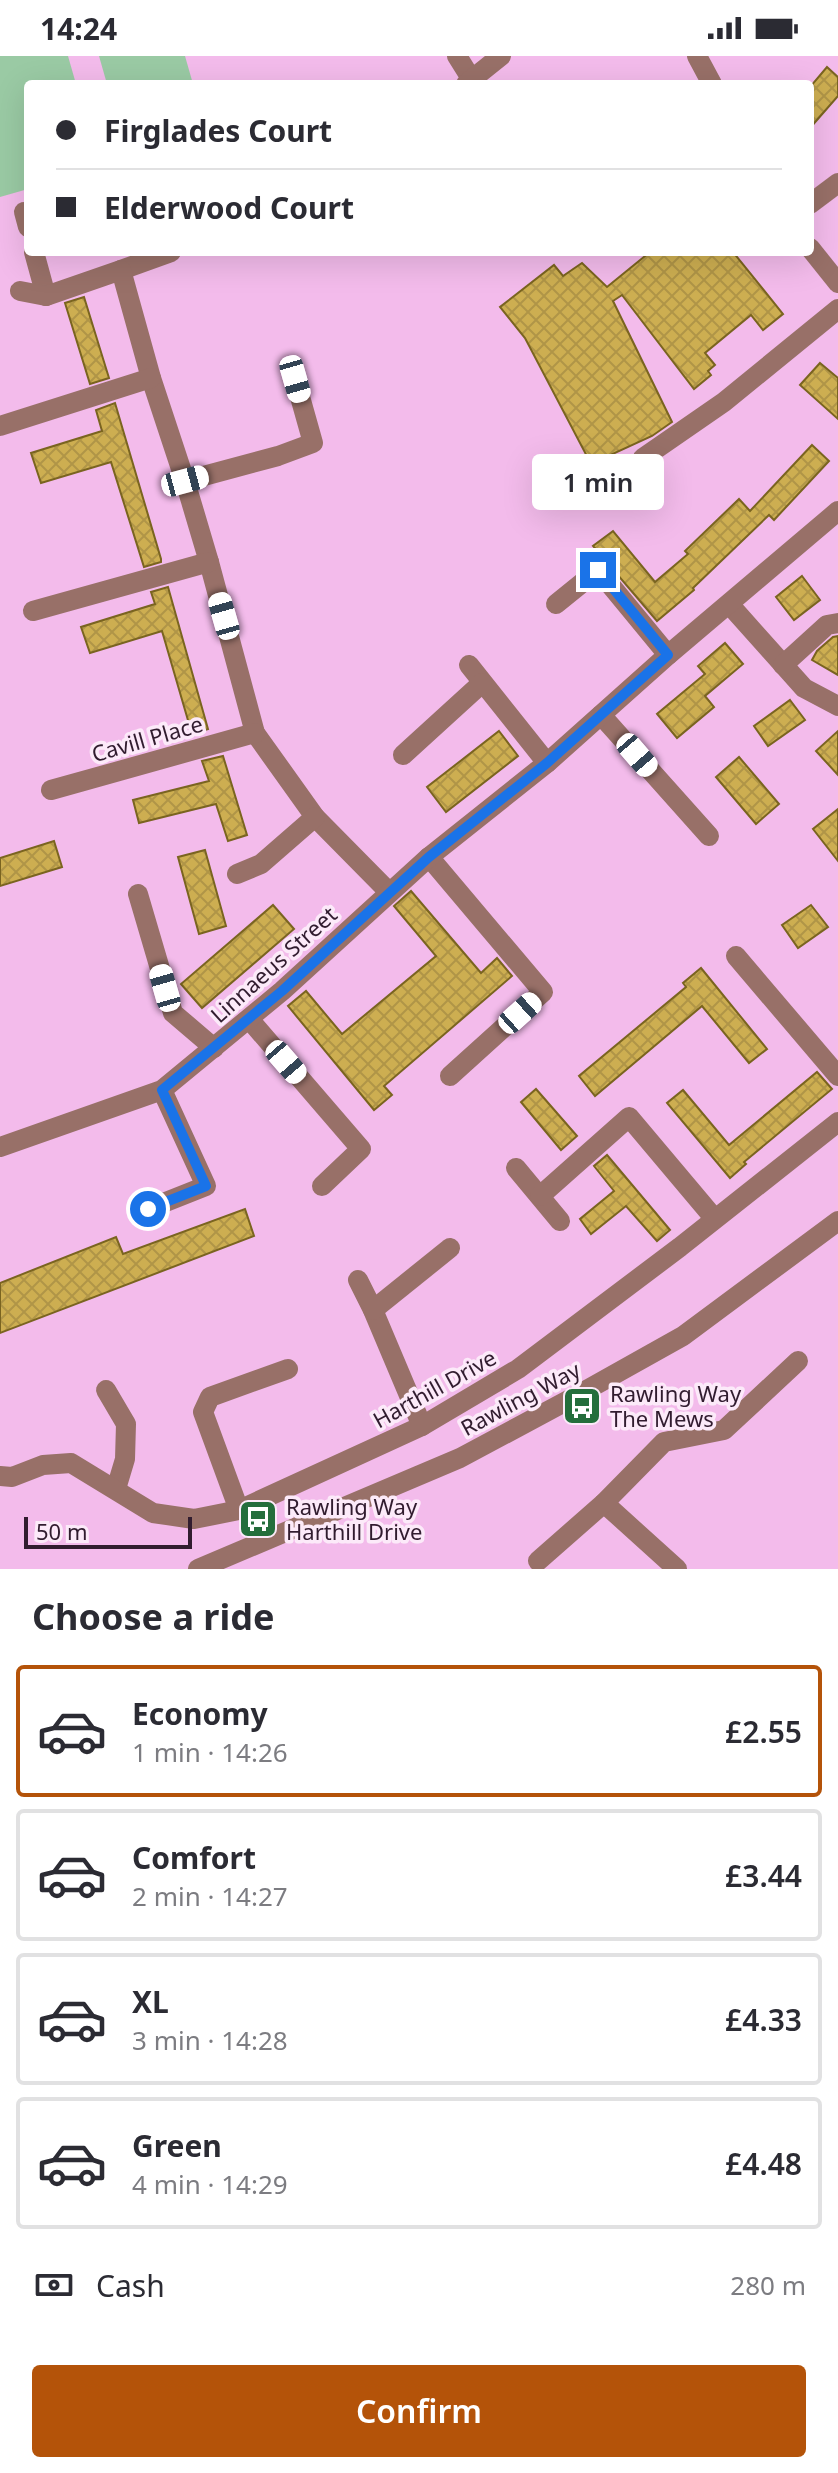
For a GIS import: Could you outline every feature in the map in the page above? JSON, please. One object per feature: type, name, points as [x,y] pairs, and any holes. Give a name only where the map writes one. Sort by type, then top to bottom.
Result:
[{"type":"street","points":[[457,56],[468,80]]},
{"type":"street","points":[[471,80],[501,56]]},
{"type":"street","points":[[697,56],[710,80]]},
{"type":"street","points":[[814,201],[838,183]]},
{"type":"street","points":[[814,253],[838,283]]},
{"type":"street","points":[[35,256],[46,296]]},
{"type":"street","points":[[20,291],[46,296],[160,256]]},
{"type":"street","points":[[121,270],[151,378],[209,562],[255,733],[315,817],[389,892]]},
{"type":"street","points":[[643,458],[724,402],[838,309]]},
{"type":"street","points":[[0,426],[151,378]]},
{"type":"street","points":[[185,481],[278,456],[313,443],[295,379]]},
{"type":"street","name":"Linnaeus Street","points":[[0,1147],[162,1090],[249,1019],[429,857],[547,763],[668,655],[838,511]]},
{"type":"street","points":[[33,611],[209,562]]},
{"type":"street","points":[[556,604],[598,570],[668,655]]},
{"type":"street","points":[[729,604],[804,688],[838,706]]},
{"type":"street","points":[[783,665],[827,625],[838,623]]},
{"type":"street","points":[[469,665],[547,763]]},
{"type":"street","points":[[403,755],[482,683]]},
{"type":"street","points":[[601,715],[709,836]]},
{"type":"street","name":"Cavill Place","points":[[51,790],[255,733]]},
{"type":"street","points":[[237,874],[261,864],[315,817]]},
{"type":"street","points":[[429,857],[543,992],[450,1076]]},
{"type":"street","points":[[138,894],[173,1013],[214,1048]]},
{"type":"street","points":[[736,956],[838,1076]]},
{"type":"street","points":[[249,1019],[361,1149],[322,1186]]},
{"type":"street","points":[[148,1209],[206,1186],[162,1090]]},
{"type":"street","points":[[540,1196],[629,1117],[714,1218]]},
{"type":"street","name":"Harthill Drive","points":[[0,1476],[12,1477],[43,1465],[71,1463],[153,1513],[194,1519],[239,1510],[422,1426],[518,1369],[680,1247],[838,1122]]},
{"type":"street","points":[[516,1168],[560,1221]]},
{"type":"street","name":"Rawling Way","points":[[198,1569],[460,1458],[574,1397],[683,1336],[838,1221]]},
{"type":"street","points":[[373,1310],[450,1248]]},
{"type":"street","points":[[358,1280],[422,1426]]},
{"type":"street","points":[[538,1561],[604,1503],[664,1442],[724,1430],[798,1361]]},
{"type":"street","points":[[239,1510],[203,1412],[210,1397],[288,1369]]},
{"type":"street","points":[[106,1390],[126,1424],[125,1459],[116,1489]]},
{"type":"street","points":[[604,1503],[677,1569]]},
{"type":"green space","points":[[0,56],[68,56],[75,80],[24,80],[24,190],[0,197]]},
{"type":"green space","points":[[99,56],[185,56],[192,80],[106,80]]},
{"type":"building","points":[[827,67],[838,77],[838,96],[814,123],[814,82]]},
{"type":"building","points":[[645,256],[736,256],[783,314],[763,330],[751,315],[705,353],[715,365],[708,371],[711,375],[694,389],[622,295],[613,301],[672,422],[652,436],[591,464],[525,338],[500,307],[554,265],[563,276],[582,263],[607,287]]},
{"type":"building","points":[[84,297],[109,378],[90,384],[65,303]]},
{"type":"building","points":[[820,363],[838,378],[838,419],[800,385]]},
{"type":"building","points":[[115,403],[161,559],[161,562],[144,567],[111,462],[41,483],[31,453],[102,431],[96,410]]},
{"type":"building","points":[[812,445],[829,461],[774,520],[769,515],[694,590],[657,621],[593,546],[613,531],[655,582],[688,554],[685,551],[739,499],[750,511]]},
{"type":"building","points":[[802,576],[820,600],[794,620],[776,597]]},
{"type":"building","points":[[168,587],[208,729],[192,734],[162,631],[90,653],[81,627],[155,604],[151,592]]},
{"type":"building","points":[[838,636],[838,675],[812,660],[817,651]]},
{"type":"building","points":[[725,643],[743,664],[705,696],[714,707],[677,738],[657,714],[705,674],[698,666]]},
{"type":"building","points":[[790,700],[805,720],[768,746],[754,726]]},
{"type":"building","points":[[499,731],[518,756],[446,812],[427,787]]},
{"type":"building","points":[[838,731],[838,775],[816,751]]},
{"type":"building","points":[[223,756],[247,835],[228,841],[216,804],[139,823],[133,800],[209,781],[202,761]]},
{"type":"building","points":[[739,757],[779,804],[756,824],[716,777]]},
{"type":"building","points":[[838,809],[838,861],[813,829]]},
{"type":"building","points":[[54,841],[62,867],[0,886],[0,858]]},
{"type":"building","points":[[205,850],[226,926],[199,934],[178,857]]},
{"type":"building","points":[[411,891],[481,973],[497,958],[512,976],[384,1086],[392,1095],[374,1110],[288,1006],[306,991],[342,1034],[436,956],[394,906]]},
{"type":"building","points":[[273,905],[294,929],[202,1008],[181,984]]},
{"type":"building","points":[[811,905],[828,927],[798,948],[782,925]]},
{"type":"building","points":[[701,968],[767,1049],[749,1063],[702,1006],[595,1096],[579,1076],[686,987],[683,983]]},
{"type":"building","points":[[817,1072],[832,1089],[744,1162],[746,1164],[730,1178],[667,1103],[683,1090],[729,1145]]},
{"type":"building","points":[[536,1089],[577,1136],[561,1150],[521,1102]]},
{"type":"building","points":[[607,1155],[670,1230],[657,1241],[626,1206],[591,1234],[580,1219],[614,1191],[594,1166]]},
{"type":"building","points":[[245,1209],[254,1236],[0,1333],[0,1283],[116,1237],[123,1254]]},
{"type":"place","name":"Rawling Way The Mews","points":[[582,1406]]},
{"type":"place","name":"Rawling Way Harthill Drive","points":[[258,1519]]},
{"type":"route","points":[[148,1209],[206,1186],[162,1090],[282,991],[429,857],[547,763],[668,655],[598,570]]}]
